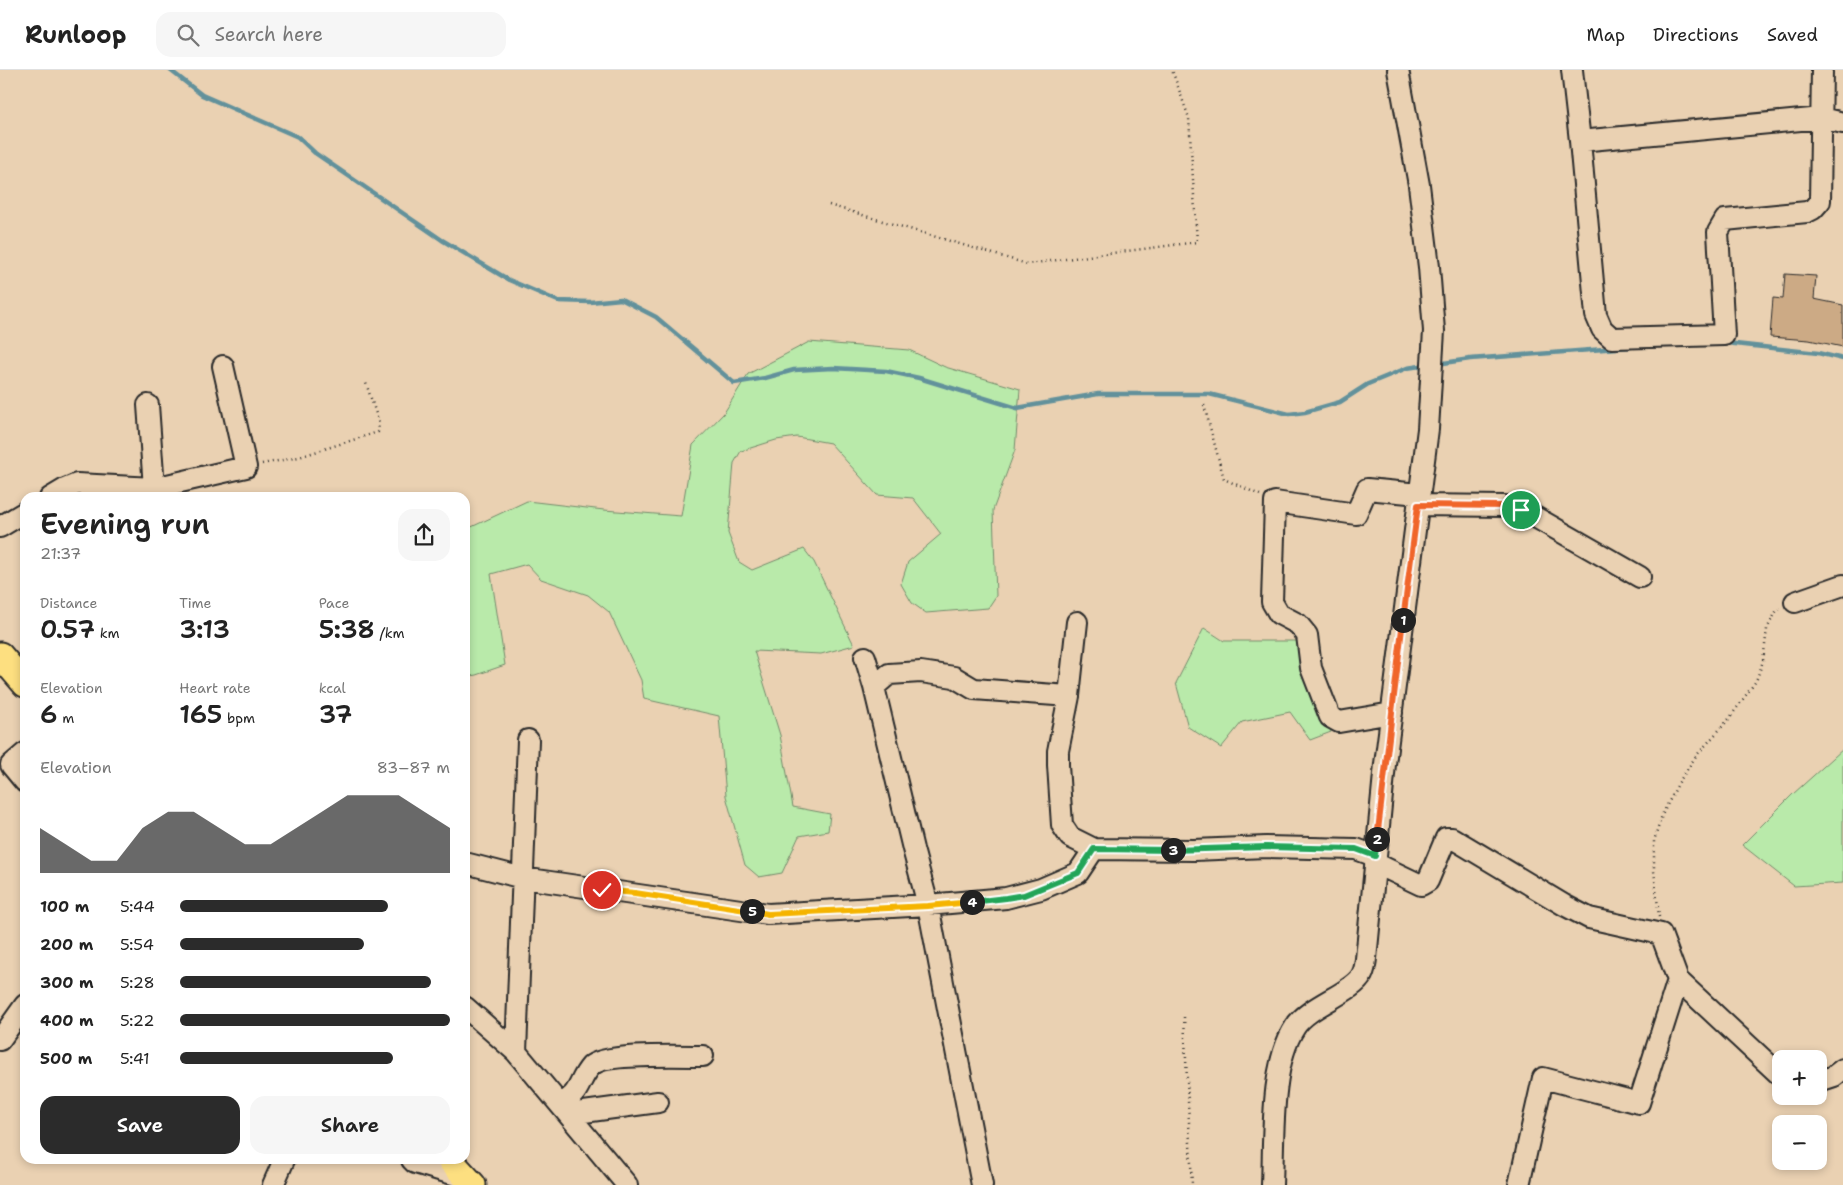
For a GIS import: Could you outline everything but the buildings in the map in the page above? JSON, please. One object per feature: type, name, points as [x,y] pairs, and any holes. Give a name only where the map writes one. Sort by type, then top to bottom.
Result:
[{"type":"main road","points":[[0,655],[20,678]]},
{"type":"street","points":[[1272,1185],[1277,1089],[1284,1050],[1296,1025],[1315,1008],[1352,986],[1362,976],[1367,949],[1375,859],[1392,713],[1428,429],[1434,331],[1429,267],[1419,185],[1398,70]]},
{"type":"street","points":[[1572,70],[1596,315],[1602,329],[1612,338],[1724,335],[1718,232],[1725,220],[1807,212],[1814,209],[1820,200],[1822,70]]},
{"type":"street","points":[[1580,141],[1822,118],[1843,123]]},
{"type":"street","points":[[60,492],[78,484],[154,488],[246,467],[223,366]]},
{"type":"street","points":[[148,406],[154,488]]},
{"type":"street","points":[[1392,713],[1340,722],[1330,717],[1311,668],[1307,634],[1298,624],[1279,614],[1272,602],[1275,502],[1356,514],[1367,489],[1419,500],[1505,506],[1521,510],[1640,577]]},
{"type":"street","points":[[0,527],[20,515]]},
{"type":"street","points":[[1795,602],[1843,586]]},
{"type":"street","points":[[1076,622],[1069,696],[1058,751],[1062,824],[1070,837],[1094,849],[1194,850],[1266,847],[1356,849],[1421,885],[1428,881],[1446,838],[1452,838],[1589,918],[1661,934],[1678,980],[1772,1068]]},
{"type":"street","points":[[865,657],[928,906],[982,1185]]},
{"type":"street","points":[[874,687],[889,674],[921,672],[954,677],[974,689],[1069,696]]},
{"type":"street","points":[[516,1052],[528,740]]},
{"type":"street","points":[[20,757],[11,765],[20,776]]},
{"type":"street","points":[[470,864],[522,878],[768,914],[928,906],[1024,895],[1078,873],[1094,849]]},
{"type":"street","points":[[1519,1185],[1544,1078],[1638,1104],[1678,980]]},
{"type":"street","points":[[470,1011],[516,1052],[627,1185]]},
{"type":"street","points":[[9,1032],[20,1013]]},
{"type":"street","points":[[564,1109],[592,1065],[600,1060],[631,1056],[703,1056]]},
{"type":"street","points":[[1827,1078],[1834,1076],[1843,1069]]},
{"type":"street","points":[[564,1109],[658,1102]]},
{"type":"street","points":[[273,1185],[282,1164]]},
{"type":"street","points":[[419,1164],[463,1174]]},
{"type":"path","points":[[829,205],[1027,264],[1197,242],[1189,118],[1172,70]]},
{"type":"path","points":[[246,467],[300,457],[378,432],[379,423],[366,383]]},
{"type":"path","points":[[1204,405],[1224,479],[1275,502]]},
{"type":"path","points":[[1661,934],[1654,871],[1654,841],[1662,815],[1679,782],[1696,756],[1729,719],[1756,681],[1763,661],[1767,629],[1778,610],[1795,602]]},
{"type":"path","points":[[1184,1017],[1192,1185]]},
{"type":"green space","points":[[809,342],[909,350],[945,367],[1020,389],[1015,450],[993,510],[996,596],[988,608],[926,613],[912,603],[901,584],[908,562],[941,534],[913,498],[877,495],[830,443],[797,437],[776,440],[741,451],[734,463],[728,533],[739,562],[752,570],[804,549],[814,562],[854,645],[821,654],[754,651],[780,735],[793,807],[830,814],[828,831],[799,836],[782,873],[759,877],[745,865],[726,796],[719,716],[644,699],[641,680],[609,612],[588,595],[541,579],[527,564],[491,574],[505,665],[470,676],[470,528],[527,501],[681,516],[693,445],[724,413],[748,374]]},
{"type":"green space","points":[[1204,628],[1224,641],[1302,641],[1331,732],[1310,740],[1290,712],[1242,722],[1221,748],[1188,727],[1176,683]]},
{"type":"green space","points":[[1843,749],[1843,883],[1794,886],[1742,845],[1793,794]]},
{"type":"waterway","points":[[170,70],[202,95],[298,137],[315,153],[442,240],[509,280],[558,301],[590,302],[621,299],[656,317],[734,383],[765,378],[794,370],[833,368],[886,371],[919,378],[1017,408],[1098,394],[1209,394],[1289,414],[1305,412],[1340,402],[1368,384],[1407,368],[1427,365]]},
{"type":"waterway","points":[[1726,343],[1818,353],[1843,359]]},
{"type":"waterway","points":[[1437,364],[1470,359],[1631,347]]},
{"type":"route","points":[[602,890],[635,893],[768,914],[928,906],[1024,895],[1078,873],[1094,849],[1194,850],[1266,847],[1356,849],[1375,856],[1418,505],[1505,506],[1521,510]]}]
